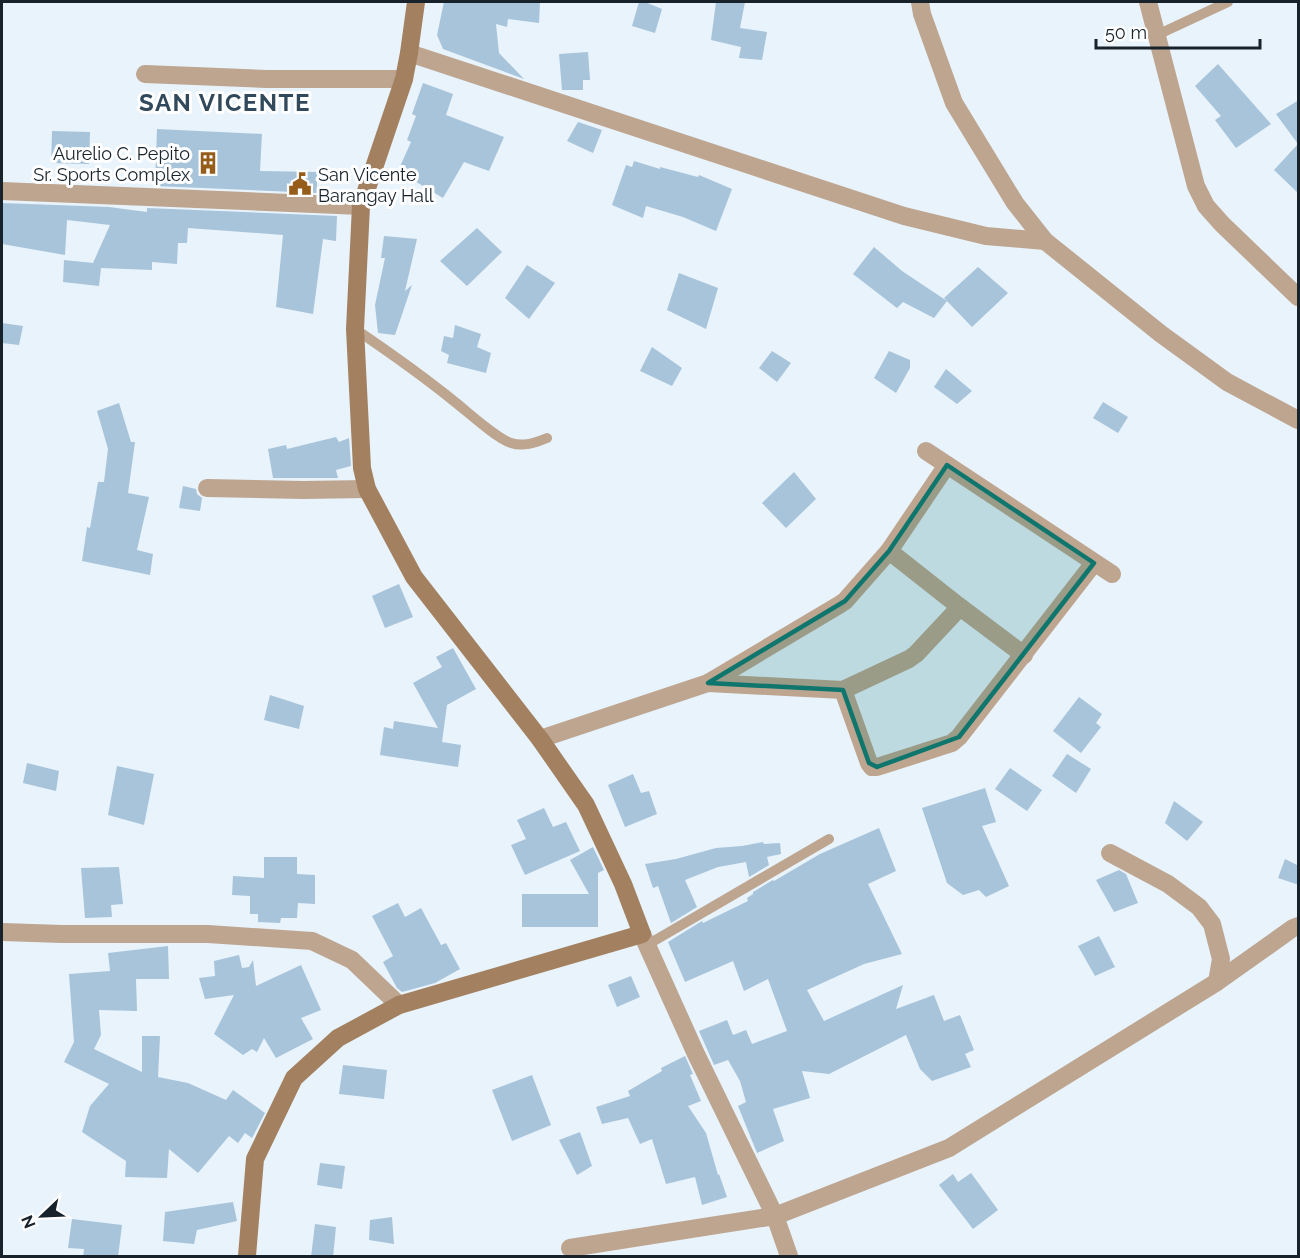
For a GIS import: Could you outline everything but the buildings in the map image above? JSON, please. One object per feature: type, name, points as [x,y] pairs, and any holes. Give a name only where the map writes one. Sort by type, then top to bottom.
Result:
[{"type":"street","points":[[416,2],[410,53],[404,79],[361,206],[355,329],[362,468],[367,489],[414,577],[540,739],[586,805],[623,884],[645,940],[696,1054],[775,1216],[789,1257]]},
{"type":"street","points":[[920,2],[922,14],[954,103],[1015,203],[1045,241],[1161,334],[1227,382],[1299,420]]},
{"type":"street","points":[[1148,2],[1196,186],[1206,206],[1299,297]]},
{"type":"street","points":[[410,53],[904,216],[986,236],[1045,241]]},
{"type":"street","points":[[144,74],[266,79],[404,79]]},
{"type":"street","points":[[2,191],[361,206]]},
{"type":"street","points":[[926,451],[1112,574]]},
{"type":"street","points":[[540,739],[708,683],[845,601],[889,551],[947,465]]},
{"type":"street","points":[[207,488],[367,489]]},
{"type":"street","points":[[889,551],[1024,655]]},
{"type":"street","points":[[843,690],[872,767],[952,743],[960,738],[1094,563]]},
{"type":"street","points":[[708,683],[843,690],[909,659],[960,607]]},
{"type":"street","points":[[1110,853],[1168,884],[1199,907],[1212,924],[1219,950],[1221,959],[1217,982]]},
{"type":"street","points":[[570,1248],[775,1216],[949,1148],[1217,982],[1299,926]]},
{"type":"street","points":[[2,932],[208,934],[312,941],[352,960],[399,1005]]},
{"type":"street","points":[[247,1257],[255,1159],[294,1078],[338,1038],[399,1005],[645,940]]},
{"type":"lane","points":[[1157,36],[1228,2]]},
{"type":"lane","points":[[355,329],[510,443],[533,444],[546,438]]},
{"type":"lane","points":[[645,940],[829,839]]},
{"type":"highlighted area","points":[[947,465],[1094,563],[959,737],[877,767],[869,763],[843,690],[708,683],[845,601],[889,551]]},
{"type":"place","name":"Aurelio C. Pepito Sr. Sports Complex","points":[[208,163]]},
{"type":"place","name":"San Vicente Barangay Hall","points":[[300,184]]},
{"type":"district","name":"SAN VICENTE","points":[[225,102]]}]
